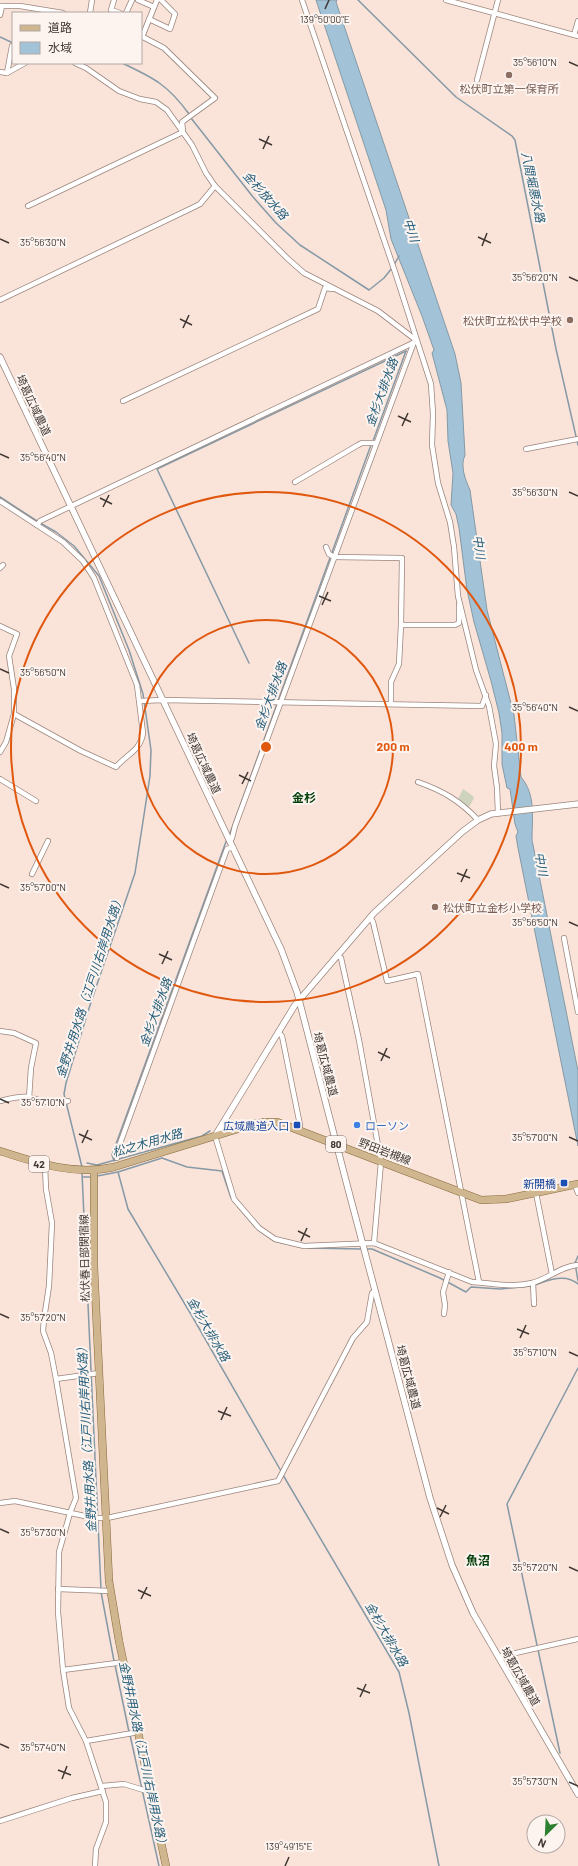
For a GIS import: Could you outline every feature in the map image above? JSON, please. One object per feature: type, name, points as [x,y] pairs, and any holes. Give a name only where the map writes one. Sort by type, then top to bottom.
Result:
[{"type":"main road","name":"野田岩槻線","points":[[94,1171],[114,1167],[265,1122],[277,1122],[299,1129],[473,1198],[490,1201],[576,1185]]},
{"type":"main road","name":"42","points":[[0,1151],[45,1166],[82,1171],[94,1171]]},
{"type":"main road","name":"松伏春日部関宿線","points":[[94,1171],[93,1236],[110,1591],[166,1866]]},
{"type":"street","points":[[90,12],[92,0]]},
{"type":"street","points":[[114,0],[111,10],[117,12]]},
{"type":"street","points":[[126,12],[132,0]]},
{"type":"street","points":[[138,0],[154,7]]},
{"type":"street","points":[[157,0],[142,36],[164,48],[215,98],[182,122],[183,132]]},
{"type":"street","points":[[149,19],[170,29],[175,14],[161,0]]},
{"type":"street","points":[[302,0],[431,384],[433,414],[432,445],[438,483],[450,522],[454,547],[459,623],[455,625],[401,625]]},
{"type":"street","points":[[446,0],[576,35],[578,21]]},
{"type":"street","points":[[477,80],[498,0]]},
{"type":"street","points":[[0,15],[1,6],[20,6],[57,12]]},
{"type":"street","points":[[8,73],[12,46]]},
{"type":"street","points":[[0,72],[8,73],[23,64]]},
{"type":"street","points":[[77,64],[86,68],[119,91],[140,99],[156,102],[167,110],[192,144],[206,173],[215,186],[288,260],[304,273],[378,310],[416,342]]},
{"type":"street","points":[[28,206],[183,132]]},
{"type":"street","points":[[0,300],[200,204],[215,186]]},
{"type":"street","points":[[123,401],[318,309],[325,288],[346,294]]},
{"type":"street","points":[[230,841],[375,444],[416,342]]},
{"type":"street","points":[[38,523],[416,342]]},
{"type":"street","name":"埼葛広域農道","points":[[0,357],[281,949],[299,1001],[442,1536],[452,1565],[473,1614],[578,1794]]},
{"type":"street","points":[[526,449],[578,439]]},
{"type":"street","points":[[295,482],[362,443],[375,444]]},
{"type":"street","points":[[0,501],[38,523],[68,546],[83,561],[94,578],[137,686],[144,734],[141,744],[126,756],[116,767],[81,751],[14,714]]},
{"type":"street","points":[[326,547],[329,554],[334,557],[402,558],[399,664],[391,682],[391,703]]},
{"type":"street","points":[[458,596],[476,670],[486,695],[496,744],[494,766],[499,812]]},
{"type":"street","points":[[0,626],[17,634],[9,656],[14,689],[14,714],[6,742],[0,752]]},
{"type":"street","points":[[140,701],[391,703],[482,706],[486,695]]},
{"type":"street","points":[[0,779],[36,801]]},
{"type":"street","points":[[418,782],[445,793],[468,809],[478,820]]},
{"type":"street","points":[[578,804],[499,812],[478,820],[370,917],[299,1001],[278,1032],[215,1136],[234,1199],[259,1228],[283,1242],[304,1246],[374,1243],[472,1282],[516,1286],[534,1283],[571,1265],[578,1265]]},
{"type":"street","points":[[32,874],[48,841]]},
{"type":"street","points":[[116,1158],[201,918],[227,849],[233,847]]},
{"type":"street","points":[[370,917],[373,922],[387,981],[418,974],[479,1282]]},
{"type":"street","points":[[564,938],[578,1012]]},
{"type":"street","points":[[337,955],[341,958],[359,1040],[382,1162],[374,1243]]},
{"type":"street","points":[[0,1031],[14,1032],[36,1043],[31,1068],[29,1098]]},
{"type":"street","points":[[278,1032],[282,1036],[300,1125],[299,1129]]},
{"type":"street","points":[[0,1100],[29,1098],[53,1104],[66,1102]]},
{"type":"street","points":[[45,1166],[52,1228],[49,1286],[43,1331],[51,1353],[76,1487],[76,1498],[70,1513],[59,1552],[58,1589],[63,1670],[68,1708],[86,1741],[102,1789],[106,1808],[106,1822],[96,1849],[94,1866]]},
{"type":"street","points":[[576,1185],[578,1193]]},
{"type":"street","points":[[536,1193],[552,1274]]},
{"type":"street","points":[[444,1314],[445,1305],[443,1292],[449,1272]]},
{"type":"street","points":[[534,1283],[534,1304]]},
{"type":"street","points":[[0,1504],[15,1501],[94,1518],[107,1518],[278,1482],[353,1338],[367,1322],[372,1293],[376,1291]]},
{"type":"street","points":[[56,1379],[99,1373]]},
{"type":"street","points":[[58,1589],[110,1591]]},
{"type":"street","points":[[498,1657],[578,1639]]},
{"type":"street","points":[[63,1670],[124,1662]]},
{"type":"street","points":[[86,1741],[139,1732]]},
{"type":"street","points":[[0,1821],[102,1789],[124,1784],[150,1792]]},
{"type":"green space","points":[[463,789],[474,798],[469,807],[458,799]]},
{"type":"water","name":"中川","points":[[316,0],[337,0],[336,2],[455,354],[461,383],[465,455],[463,468],[470,490],[487,610],[514,715],[521,777],[526,784],[531,799],[532,840],[578,1071],[578,1146],[518,848],[516,836],[518,832],[515,824],[510,789],[507,788],[502,764],[502,733],[499,713],[474,622],[467,590],[459,528],[456,514],[451,505],[453,473],[448,441],[447,410],[432,353],[434,350],[391,239],[386,210]]},
{"type":"waterway","name":"八間堀悪水路","points":[[358,0],[456,97],[512,136],[515,140],[556,349],[578,445]]},
{"type":"waterway","name":"金杉放水路","points":[[0,37],[12,43]]},
{"type":"waterway","name":"金杉放水路","points":[[124,64],[160,83],[174,96],[189,114]]},
{"type":"waterway","name":"金杉放水路","points":[[191,118],[253,197],[276,223],[300,245],[369,290],[384,278],[392,268]]},
{"type":"waterway","name":"金杉放水路","points":[[394,265],[399,256]]},
{"type":"waterway","name":"金杉大排水路","points":[[373,441],[406,351]]},
{"type":"waterway","points":[[249,663],[157,469],[406,351]]},
{"type":"waterway","name":"金杉大排水路","points":[[278,701],[371,445]]},
{"type":"waterway","name":"金野井用水路（江戸川右岸用水路）","points":[[0,497],[37,521]]},
{"type":"waterway","name":"金野井用水路（江戸川右岸用水路）","points":[[40,523],[56,532],[74,546],[99,576],[129,650],[143,694],[151,750],[150,776],[135,873],[91,1002],[64,1094],[82,1167]]},
{"type":"waterway","name":"金杉大排水路","points":[[229,836],[277,704]]},
{"type":"waterway","name":"金杉大排水路","points":[[114,1161],[112,1155],[227,839]]},
{"type":"waterway","name":"松之木用水路","points":[[87,1163],[97,1165],[202,1136],[210,1131]]},
{"type":"waterway","points":[[97,1176],[118,1172],[162,1158],[187,1167],[222,1171],[231,1198]]},
{"type":"waterway","name":"金杉大排水路","points":[[118,1172],[128,1209],[192,1316],[281,1471]]},
{"type":"waterway","name":"金野井用水路（江戸川右岸用水路）","points":[[82,1173],[101,1589]]},
{"type":"waterway","name":"金野井用水路（江戸川右岸用水路）","points":[[83,1177],[91,1177]]},
{"type":"waterway","points":[[238,1207],[255,1227]]},
{"type":"waterway","points":[[260,1231],[274,1241],[300,1247]]},
{"type":"waterway","points":[[308,1248],[362,1249]]},
{"type":"waterway","points":[[366,1249],[372,1249],[440,1278],[466,1292],[471,1287],[500,1289],[531,1286]]},
{"type":"waterway","points":[[578,1256],[575,1263],[578,1281]]},
{"type":"waterway","points":[[535,1285],[557,1278],[568,1279],[578,1284]]},
{"type":"waterway","points":[[560,1753],[507,1504],[578,1368]]},
{"type":"waterway","name":"金杉大排水路","points":[[283,1475],[399,1672],[409,1713],[439,1866]]},
{"type":"waterway","name":"金野井用水路（江戸川右岸用水路）","points":[[101,1592],[114,1661]]},
{"type":"waterway","name":"金野井用水路（江戸川右岸用水路）","points":[[115,1665],[129,1732]]},
{"type":"waterway","name":"金野井用水路（江戸川右岸用水路）","points":[[130,1735],[159,1866]]},
{"type":"place","name":"松伏町立第一保育所","points":[[509,75]]},
{"type":"place","name":"松伏町立松伏中学校","points":[[570,320]]},
{"type":"place","name":"松伏町立金杉小学校","points":[[435,907]]},
{"type":"place","name":"広域農道入口","points":[[297,1125]]},
{"type":"place","name":"ローソン","points":[[357,1125]]},
{"type":"place","name":"新開橋","points":[[564,1183]]},
{"type":"district","name":"金杉","points":[[304,797]]},
{"type":"district","name":"魚沼","points":[[478,1560]]}]
